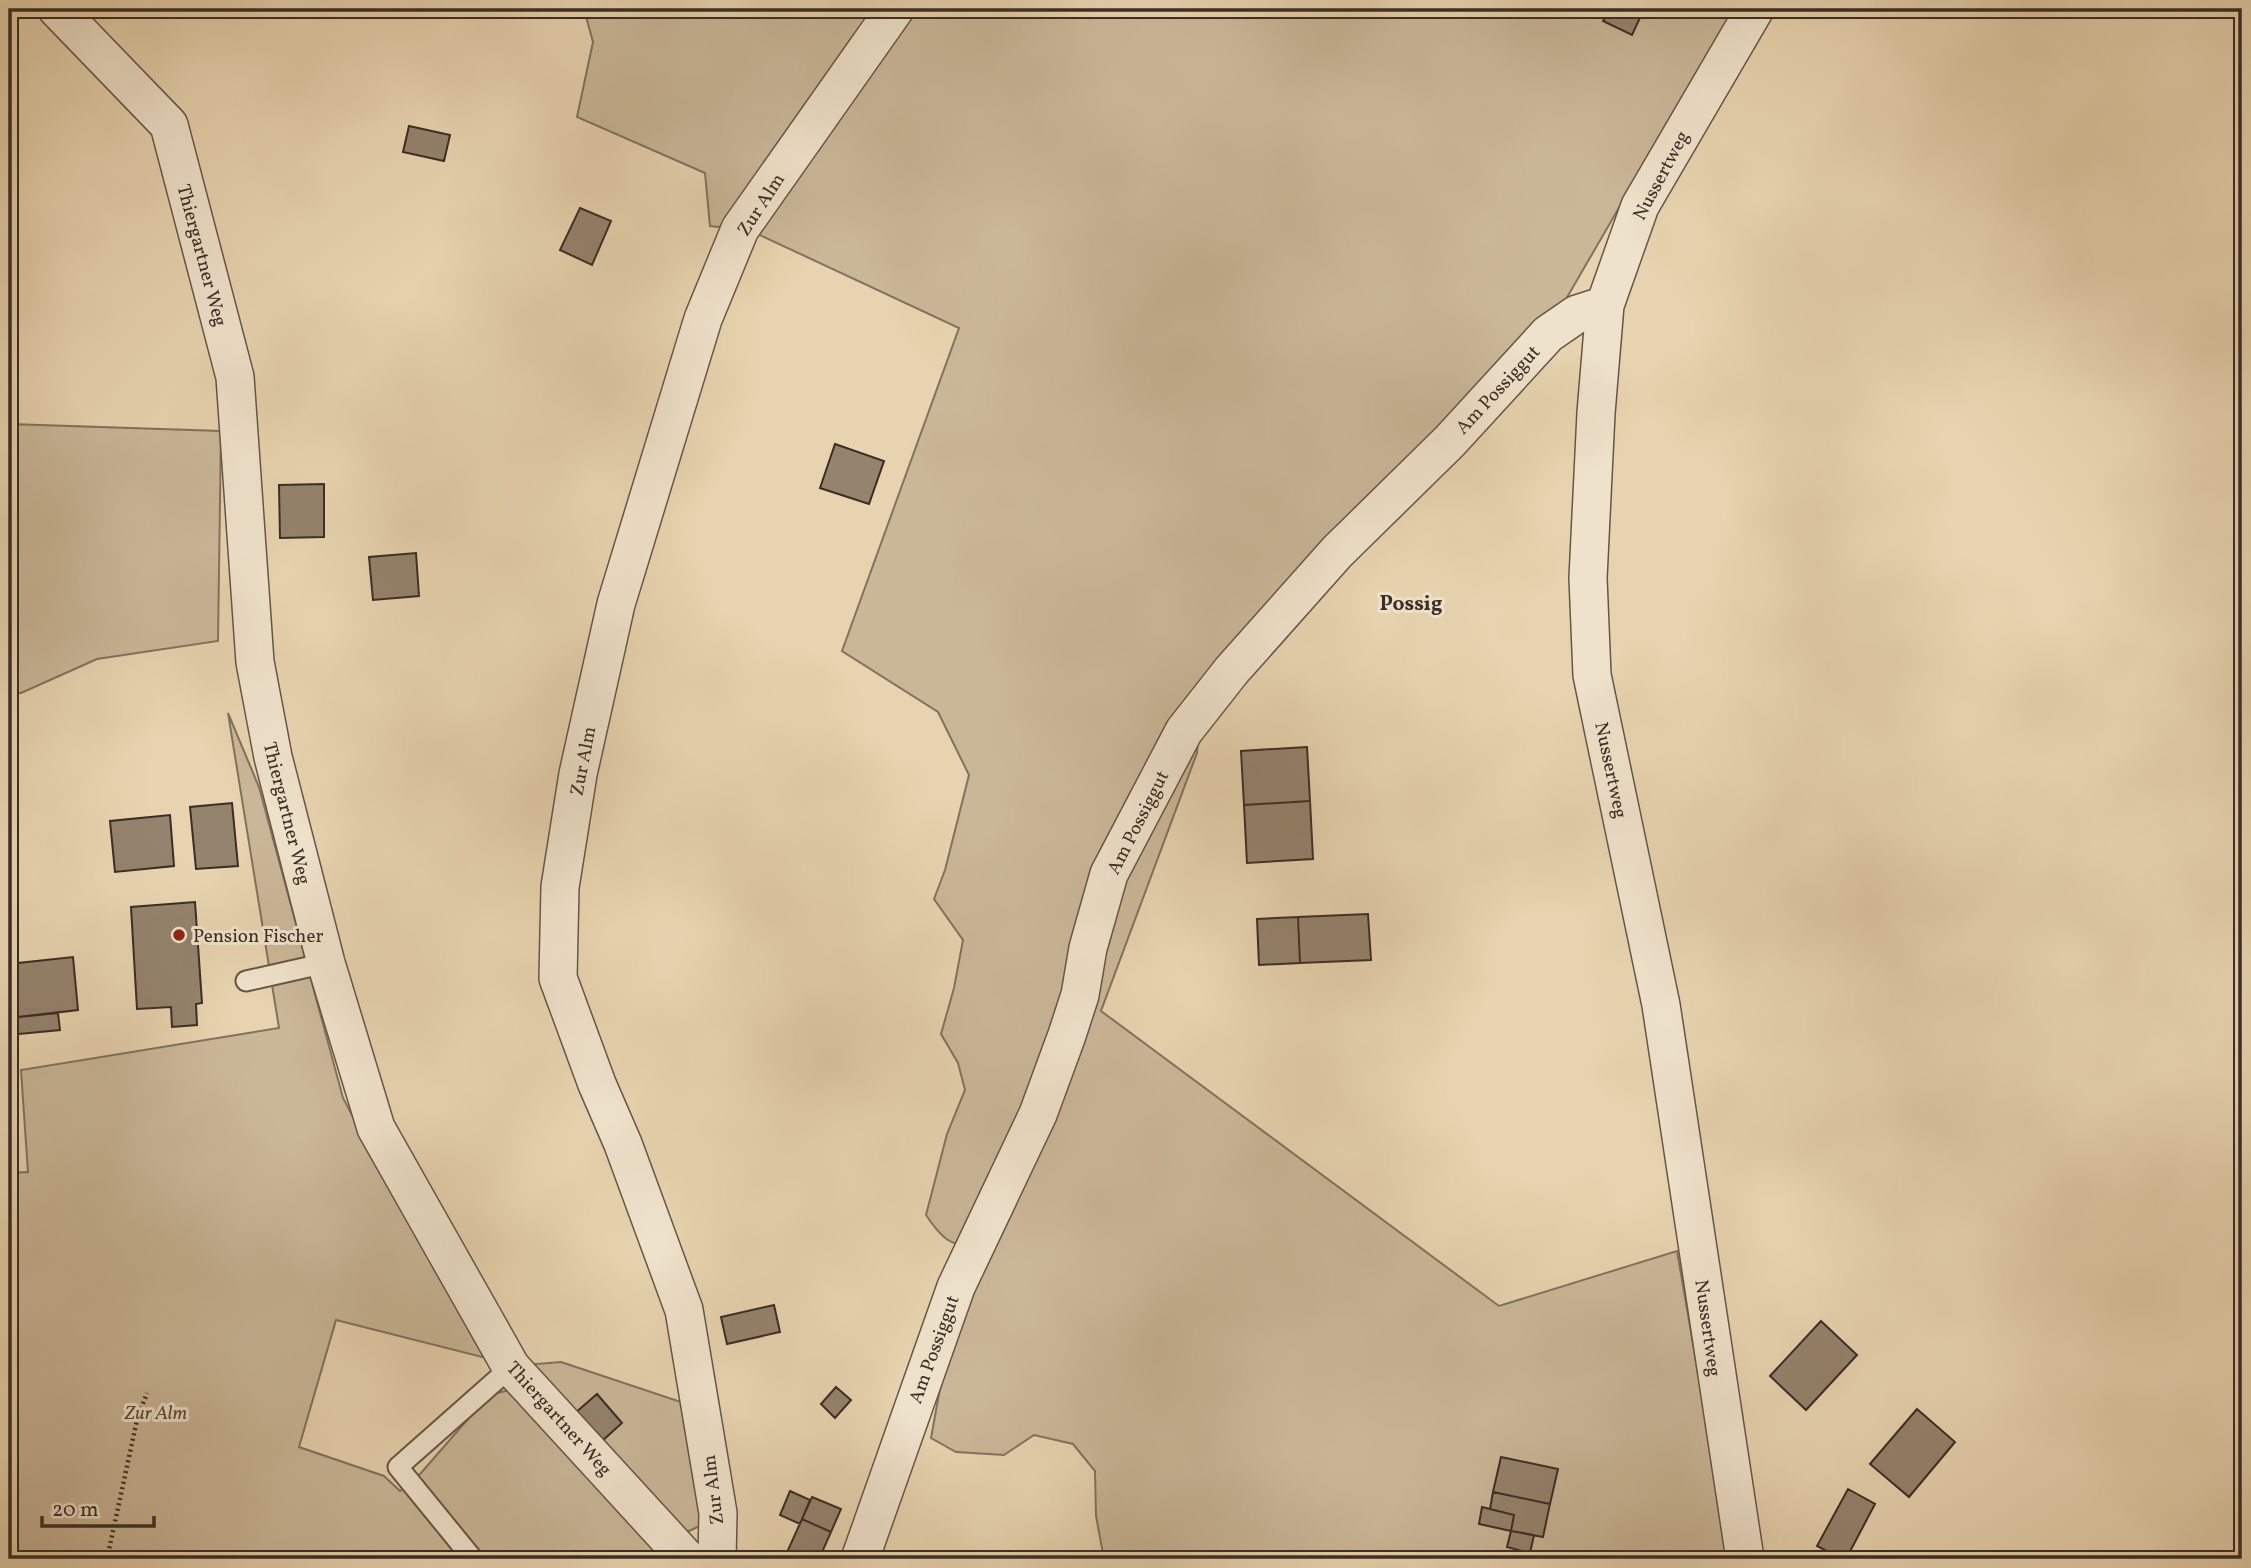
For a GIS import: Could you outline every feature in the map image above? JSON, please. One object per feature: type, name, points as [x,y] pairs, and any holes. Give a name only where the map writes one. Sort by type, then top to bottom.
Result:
[{"type":"street","name":"Thiergartner Weg","points":[[57,9],[169,125],[236,377],[255,662],[273,757],[326,963],[376,1128],[511,1367],[687,1559]]},
{"type":"street","name":"Zur Alm","points":[[717,1559],[718,1513],[684,1310],[624,1144],[597,1084],[558,978],[560,887],[578,775],[616,604],[703,319],[740,229],[895,9]]},
{"type":"street","name":"Nussertweg","points":[[1745,1559],[1661,1005],[1592,675],[1588,578],[1596,414],[1605,305],[1640,206],[1755,9]]},
{"type":"street","name":"Am Possiggut","points":[[860,1559],[956,1287],[1038,1114],[1067,1035],[1080,995],[1088,948],[1109,874],[1184,731],[1232,670],[1337,552],[1450,441],[1548,334],[1577,314],[1605,305]]},
{"type":"lane","points":[[246,981],[326,963]]},
{"type":"lane","points":[[473,1559],[398,1467],[511,1367]]},
{"type":"path","points":[[107,1559],[137,1420],[147,1393]]},
{"type":"green space","points":[[584,9],[1734,9],[1558,313],[1201,700],[1197,753],[1101,1011],[1499,1306],[1677,1251],[1730,1559],[1104,1559],[1096,1516],[1095,1471],[1073,1444],[1034,1435],[1004,1455],[956,1452],[931,1438],[943,1372],[985,1252],[944,1238],[926,1215],[947,1134],[965,1090],[958,1063],[941,1034],[954,988],[963,940],[934,899],[945,870],[969,775],[938,712],[842,651],[959,328],[749,230],[710,226],[705,173],[577,117],[593,42]]},
{"type":"green space","points":[[9,424],[221,431],[218,641],[97,659],[21,693],[9,694]]},
{"type":"green space","points":[[228,713],[259,787],[343,1098],[399,1204],[490,1359],[336,1320],[299,1447],[384,1476],[400,1491],[421,1473],[489,1395],[510,1390],[674,1559],[9,1559],[9,1173],[28,1172],[21,1070],[279,1028]]},
{"type":"green space","points":[[561,1362],[693,1406],[709,1522],[680,1535],[524,1365]]},
{"type":"building","points":[[1609,9],[1644,9],[1632,35],[1603,21]]},
{"type":"building","points":[[409,126],[450,135],[444,161],[403,152]]},
{"type":"building","points":[[580,208],[611,221],[592,265],[560,250]]},
{"type":"building","points":[[835,444],[884,461],[869,504],[820,488]]},
{"type":"building","points":[[324,484],[324,537],[280,538],[279,485]]},
{"type":"building","points":[[416,553],[419,596],[373,600],[369,557]]},
{"type":"building","points":[[1307,747],[1310,801],[1244,805],[1241,751]]},
{"type":"building","points":[[1310,801],[1313,859],[1247,863],[1244,805]]},
{"type":"building","points":[[232,803],[238,866],[196,869],[190,807]]},
{"type":"building","points":[[170,815],[174,866],[115,872],[110,821]]},
{"type":"building","points":[[195,902],[202,1003],[196,1004],[197,1025],[172,1027],[171,1007],[137,1009],[131,907]]},
{"type":"building","points":[[1368,914],[1371,960],[1300,963],[1298,917]]},
{"type":"building","points":[[1298,917],[1300,963],[1259,965],[1257,919]]},
{"type":"building","points":[[73,957],[78,1010],[9,1018],[9,964]]},
{"type":"building","points":[[58,1013],[60,1030],[9,1035],[9,1018]]},
{"type":"building","points":[[774,1305],[780,1332],[727,1344],[721,1317]]},
{"type":"building","points":[[1821,1321],[1857,1355],[1806,1410],[1770,1376]]},
{"type":"building","points":[[836,1387],[851,1400],[835,1418],[821,1404]]},
{"type":"building","points":[[597,1394],[622,1423],[601,1442],[575,1413]]},
{"type":"building","points":[[1917,1409],[1955,1442],[1909,1497],[1870,1464]]},
{"type":"building","points":[[1501,1457],[1558,1469],[1550,1504],[1493,1492]]},
{"type":"building","points":[[1848,1489],[1875,1504],[1846,1559],[1842,1559],[1817,1546]]},
{"type":"building","points":[[790,1491],[810,1500],[800,1524],[780,1515]]},
{"type":"building","points":[[1493,1492],[1550,1504],[1543,1537],[1511,1531],[1514,1515],[1490,1509]]},
{"type":"building","points":[[812,1497],[841,1509],[831,1532],[802,1519]]},
{"type":"building","points":[[1482,1507],[1514,1515],[1511,1531],[1479,1524]]},
{"type":"building","points":[[802,1519],[831,1532],[819,1559],[784,1559]]},
{"type":"building","points":[[1511,1531],[1534,1535],[1530,1553],[1507,1547]]},
{"type":"place","name":"Pension Fischer","points":[[179,935]]},
{"type":"district","name":"Possig","points":[[1411,603]]}]
